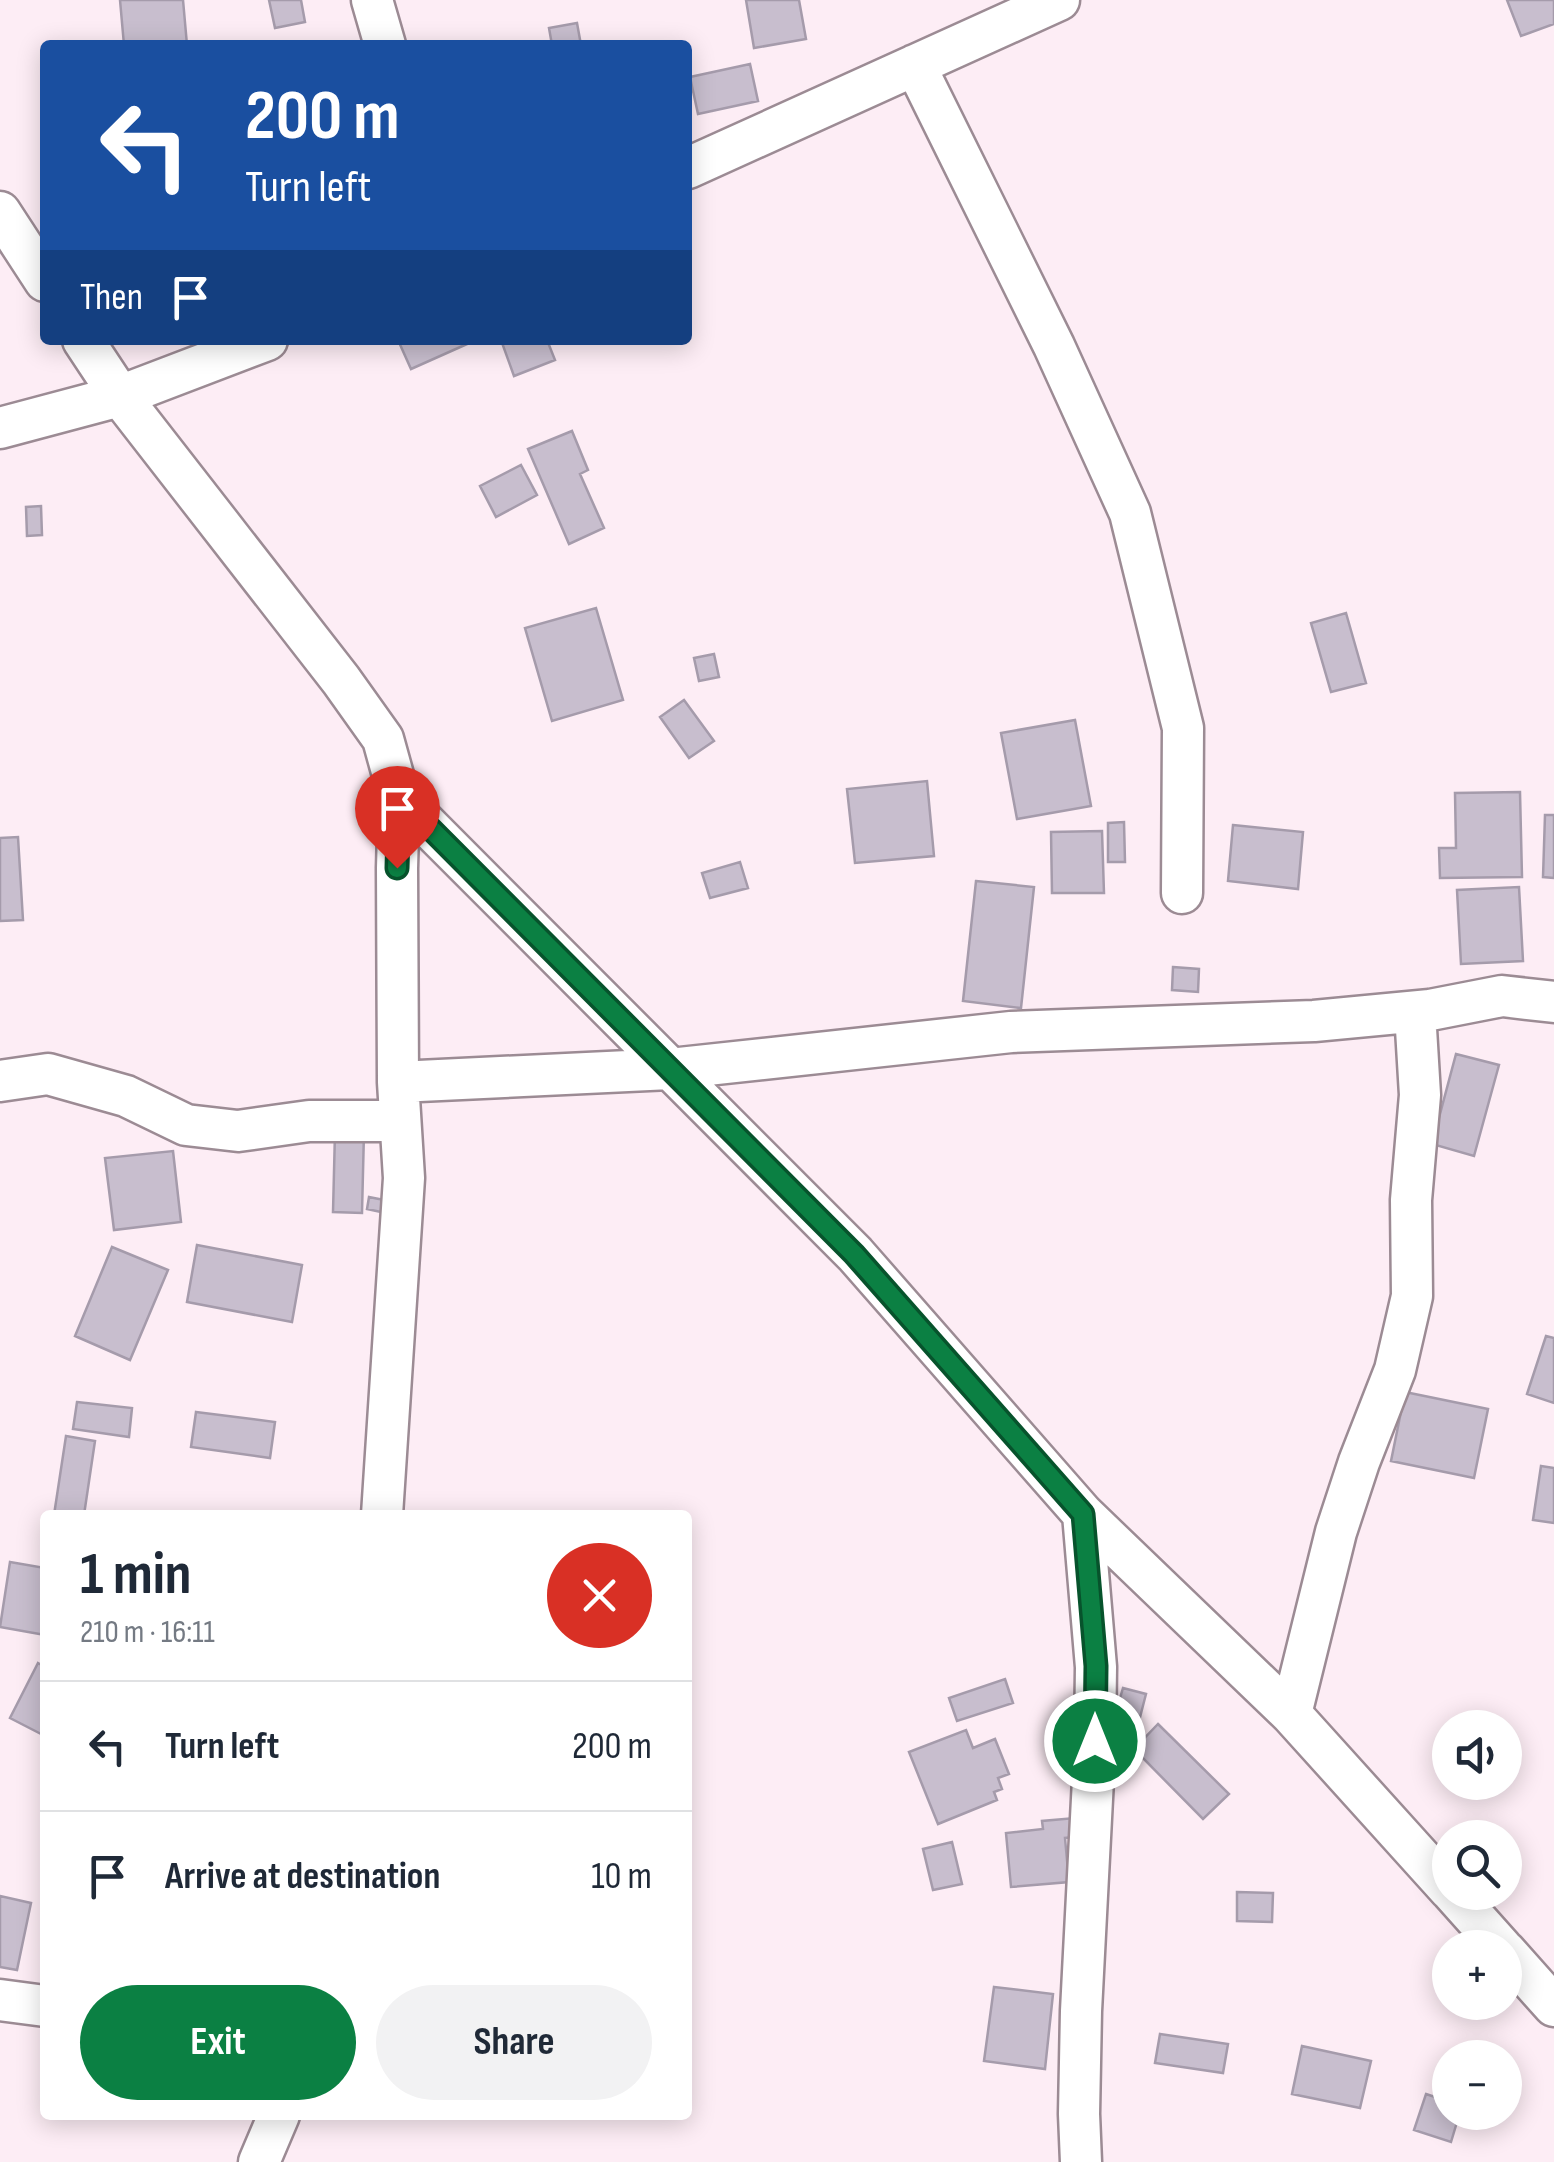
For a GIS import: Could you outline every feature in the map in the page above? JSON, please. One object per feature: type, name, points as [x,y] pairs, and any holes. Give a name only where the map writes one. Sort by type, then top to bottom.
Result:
[{"type":"street","points":[[372,0],[384,40]]},
{"type":"street","points":[[692,166],[1059,0]]},
{"type":"street","points":[[914,66],[1054,346],[1130,513],[1183,728],[1182,893]]},
{"type":"street","points":[[0,212],[40,273]]},
{"type":"street","points":[[86,345],[120,396],[373,724],[383,739],[399,797],[399,1102],[404,1178],[382,1510]]},
{"type":"street","points":[[0,428],[120,396],[254,345]]},
{"type":"street","points":[[399,797],[854,1254],[1083,1514],[1292,1714],[1432,1870]]},
{"type":"street","points":[[0,1081],[48,1074],[126,1096],[186,1126],[238,1130],[308,1122],[399,1102],[1010,1032],[1314,1022],[1415,1012],[1502,996],[1554,1002]]},
{"type":"street","points":[[1292,1714],[1336,1532],[1395,1370],[1412,1296],[1411,1200],[1420,1095],[1415,1012]]},
{"type":"street","points":[[1081,2162],[1081,2011],[1096,1666],[1083,1514]]},
{"type":"street","points":[[1468,1910],[1486,1930]]},
{"type":"street","points":[[1522,1970],[1554,2006]]},
{"type":"street","points":[[0,2000],[40,2005]]},
{"type":"street","points":[[259,2162],[276,2120]]},
{"type":"building","points":[[120,0],[183,0],[187,40],[124,40]]},
{"type":"building","points":[[269,0],[301,0],[305,22],[275,28]]},
{"type":"building","points":[[746,0],[799,0],[806,39],[754,48]]},
{"type":"building","points":[[1507,0],[1554,0],[1554,24],[1521,36]]},
{"type":"building","points":[[577,23],[580,40],[551,40],[549,28]]},
{"type":"building","points":[[750,64],[758,101],[698,114],[692,77]]},
{"type":"building","points":[[400,345],[465,345],[411,369]]},
{"type":"building","points":[[503,345],[549,345],[555,360],[514,376]]},
{"type":"building","points":[[572,431],[588,470],[580,474],[604,528],[569,544],[528,449]]},
{"type":"building","points":[[521,465],[537,495],[496,517],[480,486]]},
{"type":"building","points":[[41,506],[42,535],[27,536],[26,507]]},
{"type":"building","points":[[596,608],[623,700],[552,721],[525,628]]},
{"type":"building","points":[[1346,613],[1366,683],[1331,692],[1311,623]]},
{"type":"building","points":[[714,654],[719,677],[699,681],[694,658]]},
{"type":"building","points":[[684,700],[714,741],[689,758],[660,717]]},
{"type":"building","points":[[1075,720],[1091,806],[1017,819],[1001,733]]},
{"type":"building","points":[[927,781],[934,856],[855,863],[847,789]]},
{"type":"building","points":[[1520,792],[1522,877],[1440,878],[1439,848],[1456,848],[1455,793]]},
{"type":"building","points":[[1545,815],[1554,815],[1554,878],[1543,877]]},
{"type":"building","points":[[1124,822],[1125,862],[1108,862],[1108,823]]},
{"type":"building","points":[[1233,825],[1303,832],[1298,889],[1228,881]]},
{"type":"building","points":[[1102,831],[1104,893],[1052,893],[1051,832]]},
{"type":"building","points":[[18,837],[23,920],[0,921],[0,838]]},
{"type":"building","points":[[740,862],[748,888],[710,898],[702,873]]},
{"type":"building","points":[[976,881],[1034,887],[1021,1008],[963,1001]]},
{"type":"building","points":[[1519,887],[1523,961],[1461,964],[1457,890]]},
{"type":"building","points":[[1173,967],[1199,969],[1198,992],[1172,990]]},
{"type":"building","points":[[1456,1054],[1499,1065],[1474,1156],[1432,1144]]},
{"type":"building","points":[[335,1132],[364,1132],[362,1213],[333,1212]]},
{"type":"building","points":[[173,1151],[181,1222],[114,1230],[105,1158]]},
{"type":"building","points":[[369,1197],[384,1200],[381,1212],[367,1209]]},
{"type":"building","points":[[197,1245],[302,1265],[292,1322],[187,1302]]},
{"type":"building","points":[[112,1247],[168,1270],[130,1360],[75,1336]]},
{"type":"building","points":[[1546,1336],[1554,1338],[1554,1403],[1527,1394]]},
{"type":"building","points":[[1405,1392],[1488,1409],[1474,1478],[1391,1461]]},
{"type":"building","points":[[77,1402],[132,1408],[129,1437],[73,1429]]},
{"type":"building","points":[[196,1412],[275,1422],[270,1458],[191,1447]]},
{"type":"building","points":[[66,1436],[95,1441],[85,1510],[55,1510]]},
{"type":"building","points":[[1541,1466],[1554,1468],[1554,1523],[1533,1520]]},
{"type":"building","points":[[10,1562],[40,1567],[40,1634],[0,1627]]},
{"type":"building","points":[[38,1663],[40,1733],[10,1718]]},
{"type":"building","points":[[1005,1679],[1013,1703],[957,1721],[949,1698]]},
{"type":"building","points":[[1123,1688],[1146,1694],[1138,1725],[1114,1719]]},
{"type":"building","points":[[1158,1724],[1229,1794],[1203,1819],[1134,1749]]},
{"type":"building","points":[[966,1730],[973,1748],[995,1739],[1009,1774],[998,1778],[1002,1789],[994,1792],[997,1800],[938,1824],[909,1752]]},
{"type":"building","points":[[1075,1818],[1076,1837],[1065,1838],[1069,1882],[1011,1887],[1006,1833],[1043,1829],[1042,1821]]},
{"type":"building","points":[[952,1842],[962,1884],[933,1890],[923,1849]]},
{"type":"building","points":[[1237,1892],[1273,1893],[1272,1922],[1237,1921]]},
{"type":"building","points":[[0,1896],[31,1903],[17,1970],[0,1967]]},
{"type":"building","points":[[994,1987],[1053,1994],[1045,2069],[984,2061]]},
{"type":"building","points":[[1160,2034],[1228,2044],[1223,2073],[1155,2063]]},
{"type":"building","points":[[1302,2046],[1371,2061],[1360,2108],[1292,2094]]},
{"type":"building","points":[[1426,2094],[1432,2096],[1432,2130],[1455,2130],[1451,2142],[1414,2130]]},
{"type":"route","points":[[397,868],[399,797],[854,1254],[1083,1514],[1096,1666],[1095,1741]]}]
